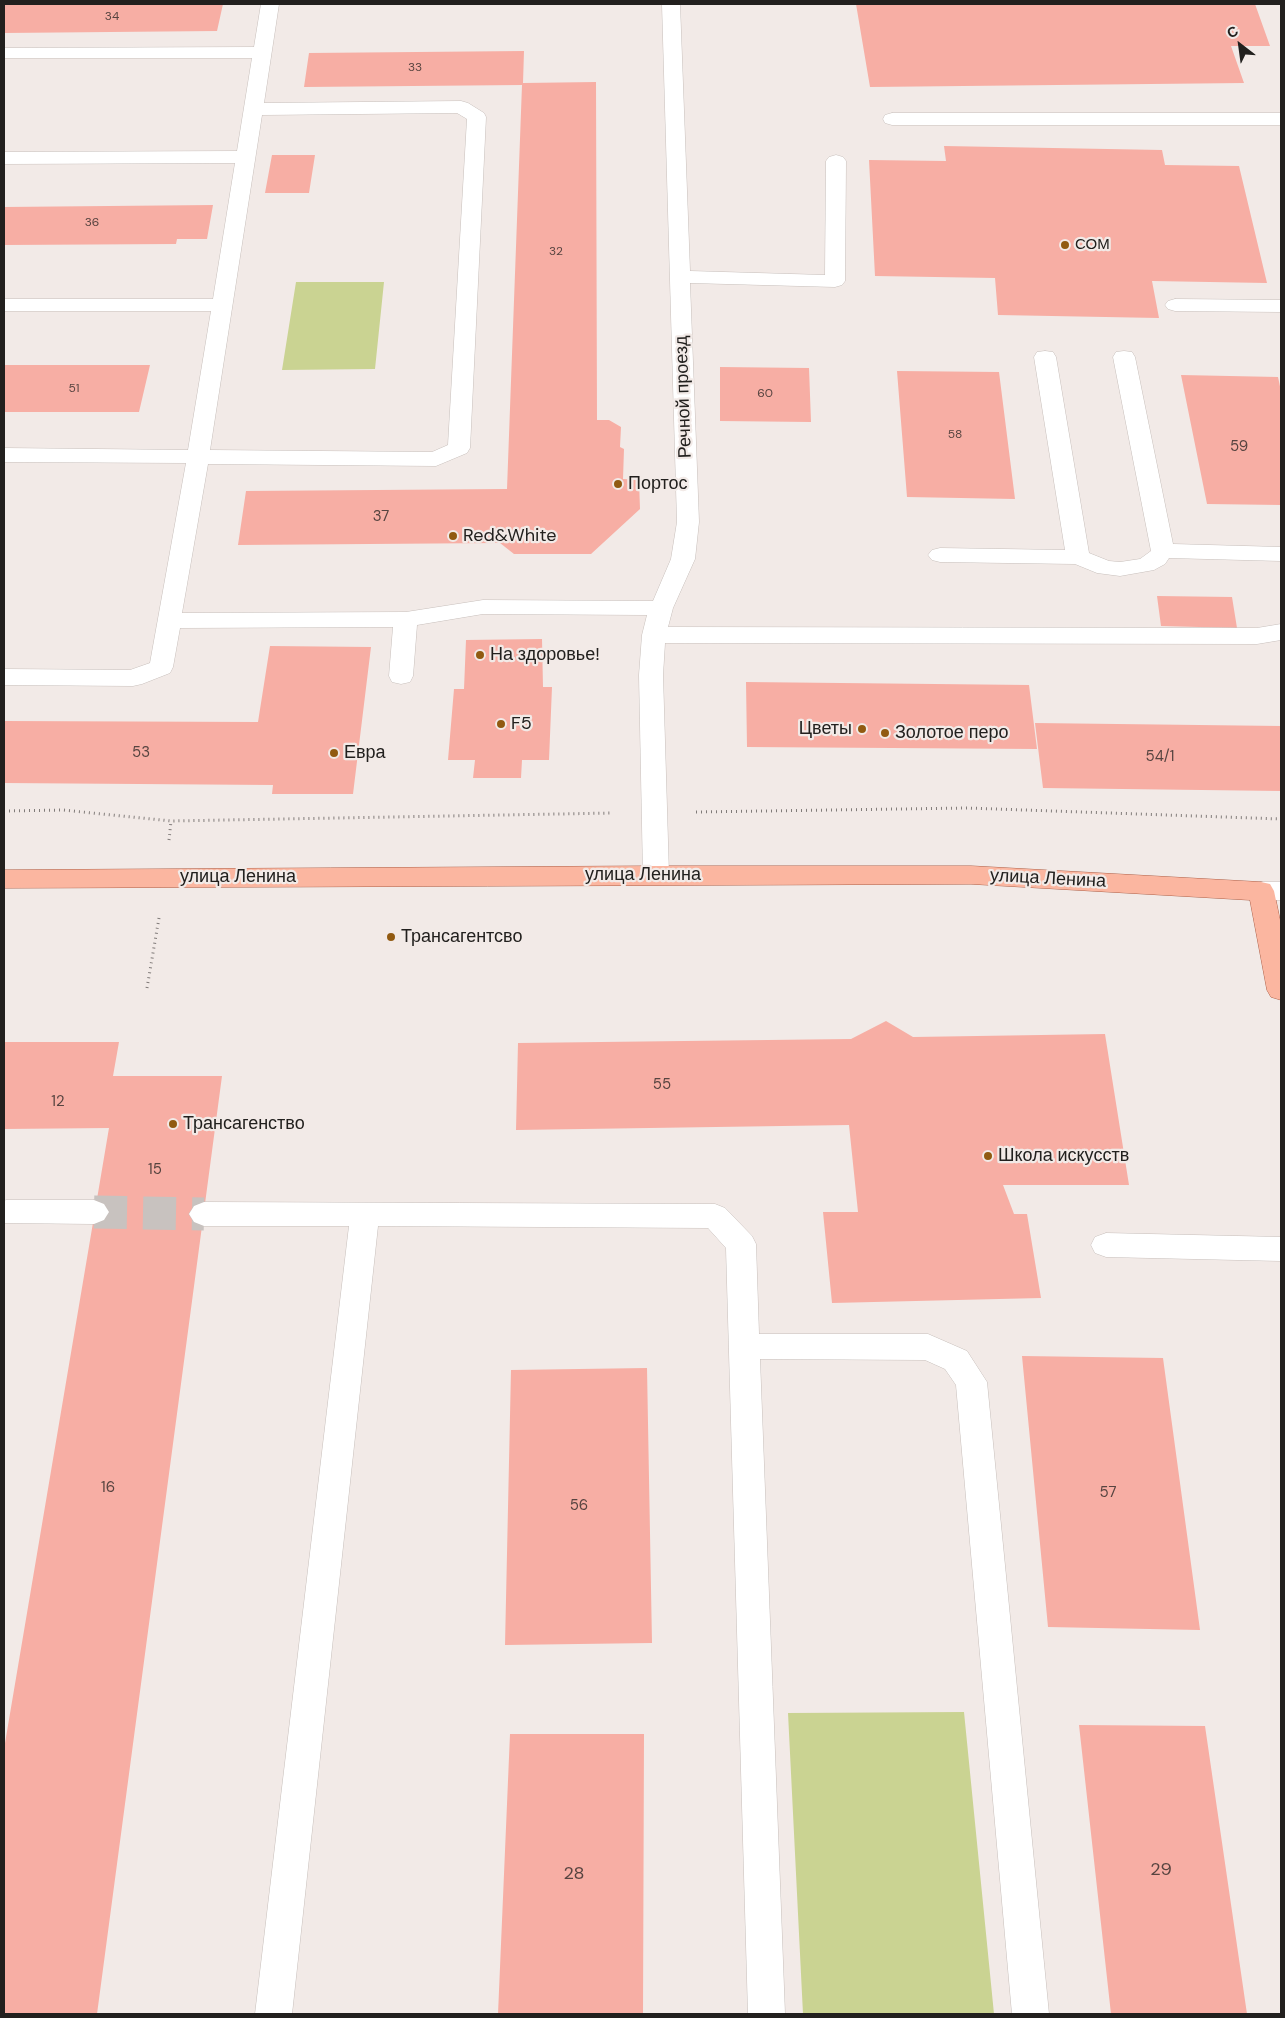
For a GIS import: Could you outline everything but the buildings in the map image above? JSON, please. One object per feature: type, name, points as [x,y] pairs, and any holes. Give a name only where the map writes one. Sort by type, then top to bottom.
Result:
[{"type":"main road","name":"улица Ленина","points":[[4,878],[656,874],[971,875],[1271,891]]},
{"type":"main road","points":[[1271,891],[1281,990]]},
{"type":"street","points":[[4,677],[132,678],[161,667],[198,457],[270,4]]},
{"type":"street","name":"Речной проезд","points":[[656,874],[651,675],[654,635],[660,608],[683,558],[688,522],[670,4]]},
{"type":"street","points":[[4,54],[262,52]]},
{"type":"street","points":[[4,455],[436,459],[459,448],[477,116],[461,107],[254,109]]},
{"type":"street","points":[[892,119],[1281,119]]},
{"type":"street","points":[[4,158],[246,157]]},
{"type":"street","points":[[680,276],[835,280],[836,161]]},
{"type":"street","points":[[1176,304],[1281,306]]},
{"type":"street","points":[[4,305],[222,305]]},
{"type":"street","points":[[1045,357],[1078,556]]},
{"type":"street","points":[[940,555],[1078,556],[1105,568],[1120,569],[1146,565],[1157,559],[1163,551],[1124,357]]},
{"type":"street","points":[[1163,551],[1281,554]]},
{"type":"street","points":[[170,621],[406,619],[483,607],[660,608]]},
{"type":"street","points":[[401,676],[406,619]]},
{"type":"street","points":[[654,635],[1256,636],[1281,632]]},
{"type":"street","points":[[4,1214],[94,1212]]},
{"type":"street","points":[[204,1214],[715,1216],[741,1244],[766,2014]]},
{"type":"street","points":[[273,2014],[365,1214]]},
{"type":"street","points":[[1106,1245],[1281,1249]]},
{"type":"street","points":[[744,1346],[928,1347],[956,1360],[971,1382],[1031,2014]]},
{"type":"green space","points":[[296,282],[384,282],[375,369],[282,370]]},
{"type":"green space","points":[[964,1712],[994,2014],[803,2014],[788,1713]]},
{"type":"tunnel","points":[[94,1212],[204,1214]]},
{"type":"place","name":"СОМ","points":[[1065,245]]},
{"type":"place","name":"Портос","points":[[618,484]]},
{"type":"place","name":"Red&White","points":[[453,536]]},
{"type":"place","name":"На здоровье!","points":[[480,655]]},
{"type":"place","name":"F5","points":[[501,724]]},
{"type":"place","name":"Цветы","points":[[862,729]]},
{"type":"place","name":"Золотое перо","points":[[885,733]]},
{"type":"place","name":"Евра","points":[[334,753]]},
{"type":"place","name":"Трансагентсво","points":[[391,937]]},
{"type":"place","name":"Трансагенство","points":[[173,1124]]},
{"type":"place","name":"Школа искусств","points":[[988,1156]]}]
